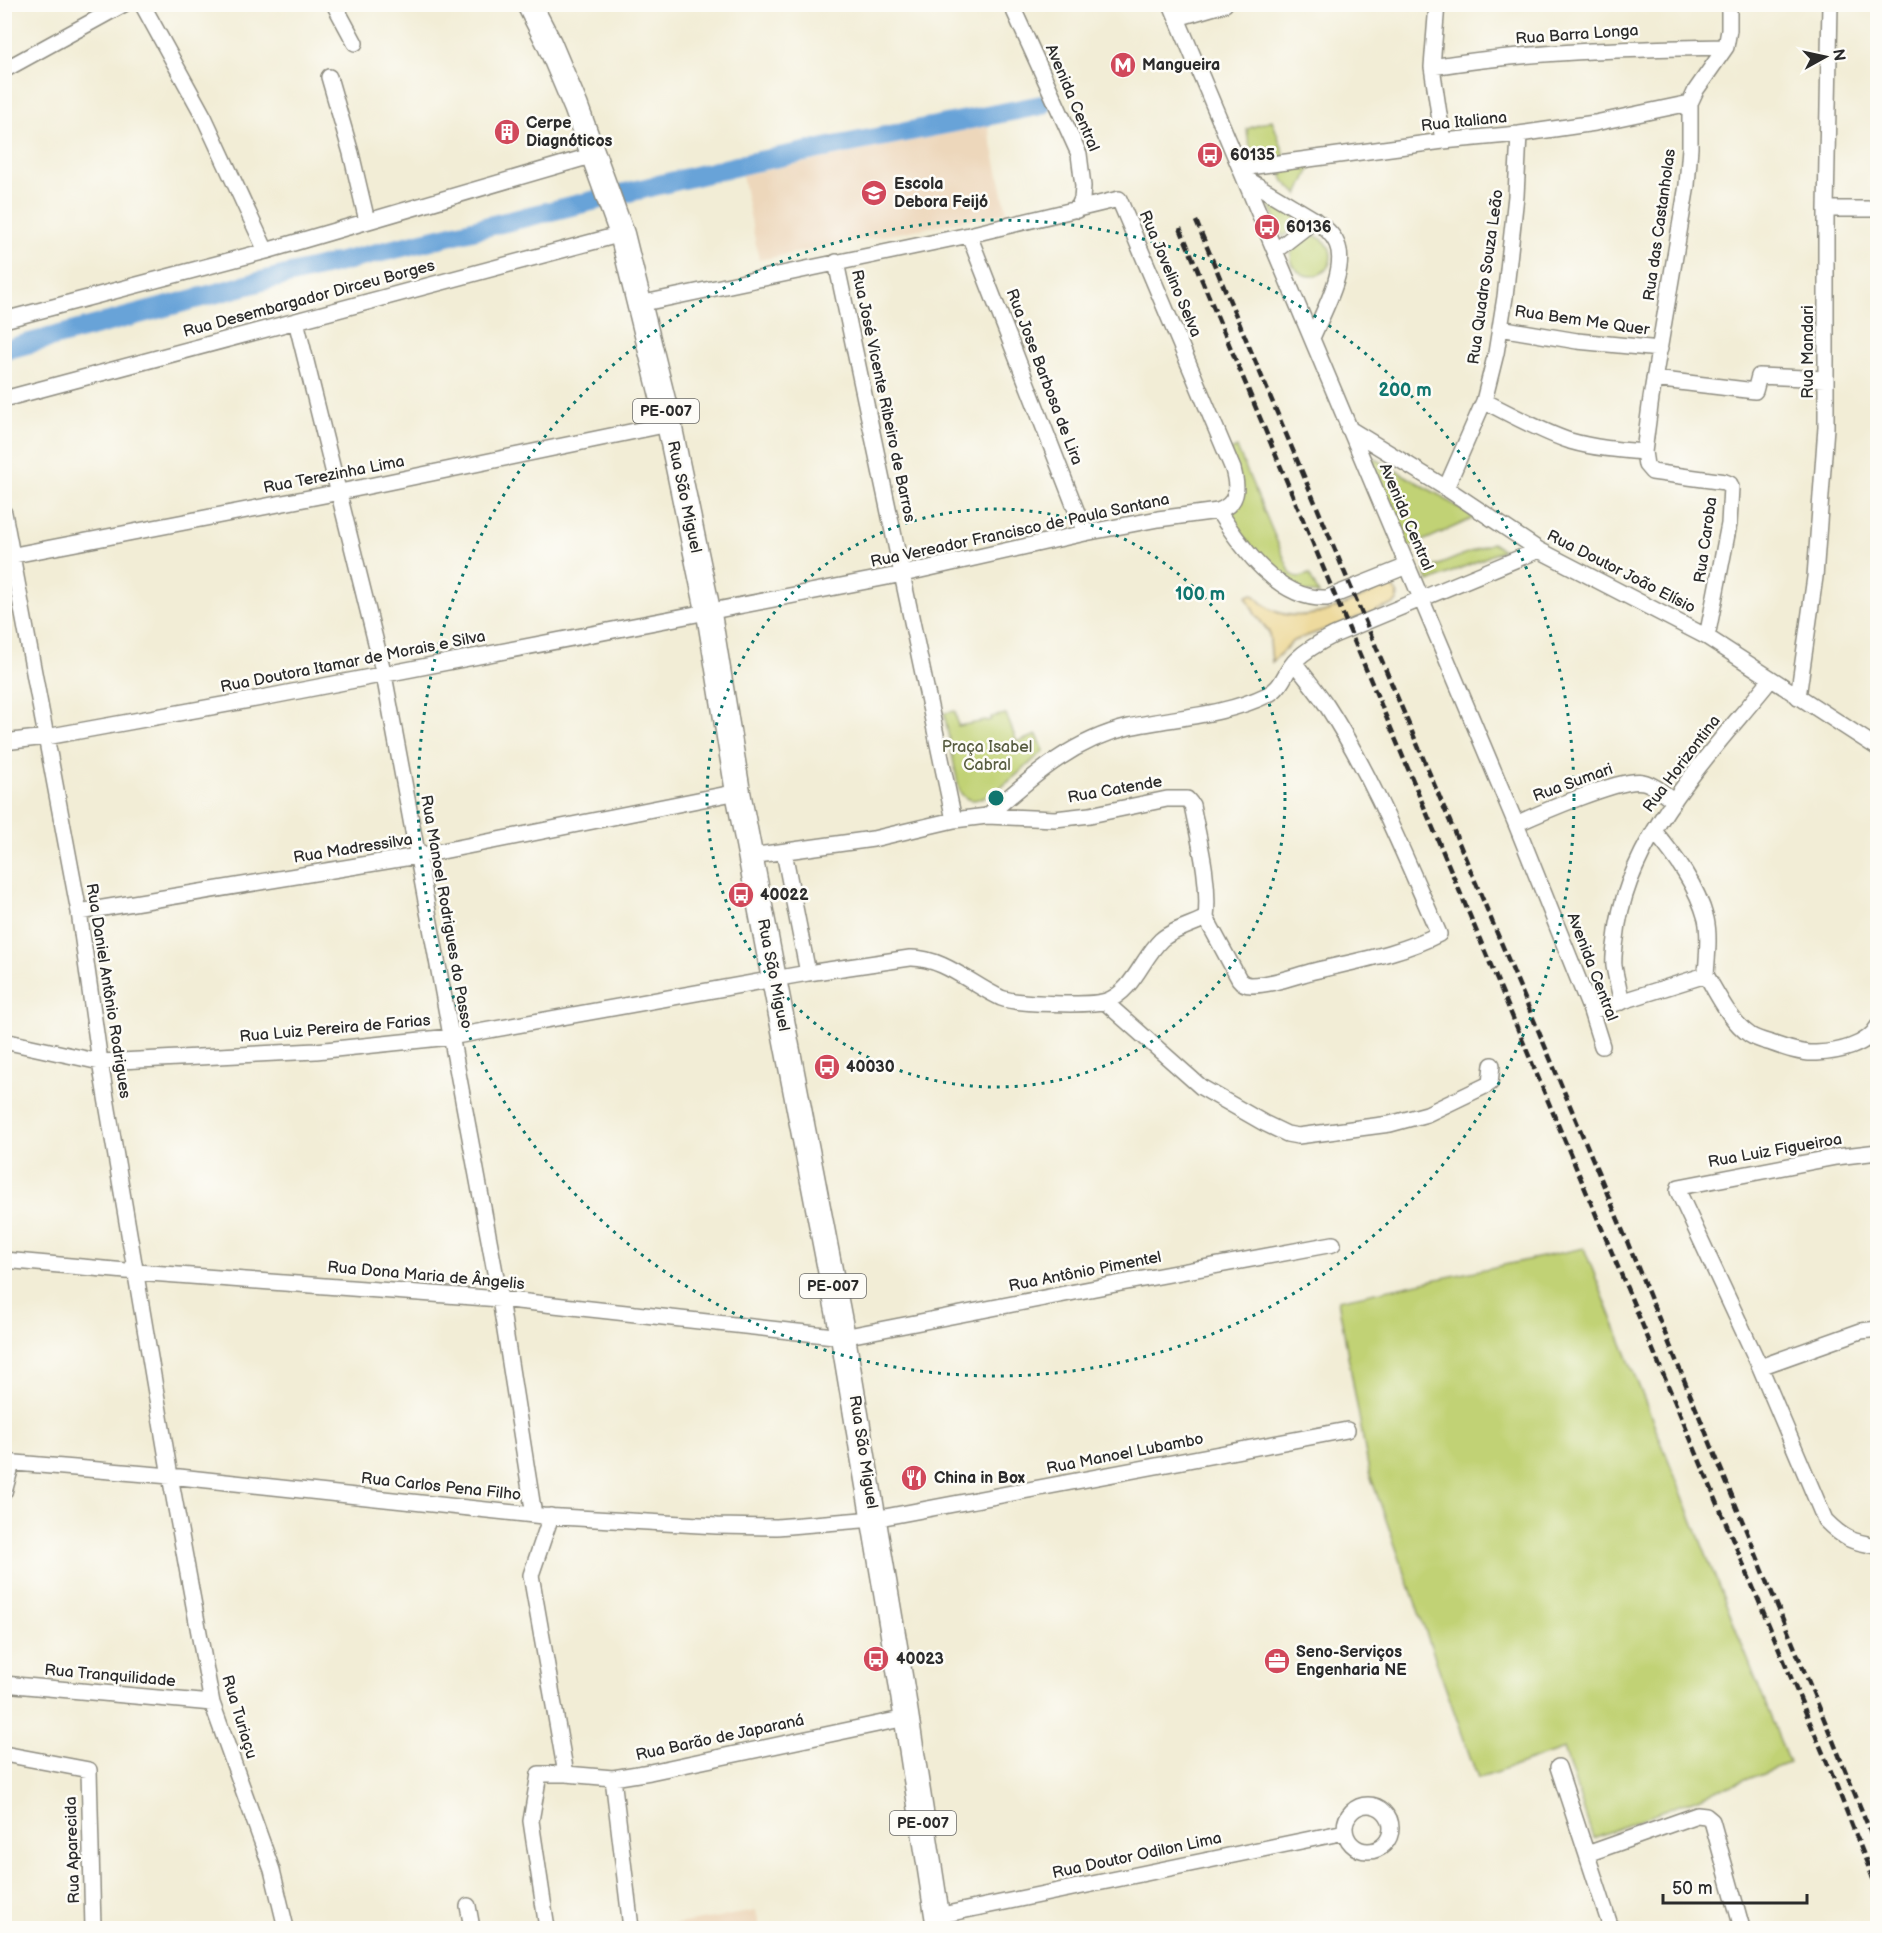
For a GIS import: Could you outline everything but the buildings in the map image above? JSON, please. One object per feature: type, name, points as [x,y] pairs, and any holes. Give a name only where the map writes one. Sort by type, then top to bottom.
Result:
[{"type":"main road","name":"Rua São Miguel","points":[[529,4],[549,43],[594,154],[622,234],[669,424],[708,612],[738,792],[843,1337],[938,1922]]},
{"type":"street","points":[[4,70],[124,4]]},
{"type":"street","points":[[142,4],[204,117],[266,251]]},
{"type":"street","points":[[334,4],[356,43]]},
{"type":"street","name":"Avenida Central","points":[[1011,4],[1079,154],[1083,186],[1082,199],[1077,210]]},
{"type":"street","points":[[1174,11],[1225,4]]},
{"type":"street","points":[[1437,4],[1432,67],[1443,141]]},
{"type":"street","points":[[1690,103],[1696,90],[1726,47],[1729,30],[1729,4]]},
{"type":"street","name":"Rua Mandari","points":[[1798,697],[1816,566],[1826,427],[1826,209],[1830,4]]},
{"type":"street","name":"Avenida Central","points":[[1174,11],[1516,824],[1591,1011],[1602,1046]]},
{"type":"street","name":"Rua Barra Longa","points":[[1432,67],[1475,60],[1626,49],[1726,47]]},
{"type":"street","points":[[329,77],[351,153],[367,221]]},
{"type":"street","name":"Rua Italiana","points":[[1243,173],[1443,141],[1519,134],[1594,123],[1690,103]]},
{"type":"street","name":"Rua das Castanholas","points":[[1645,456],[1654,379],[1687,185],[1690,103]]},
{"type":"street","name":"Rua Quadro Souza Leão","points":[[1446,488],[1489,387],[1500,328],[1516,196],[1519,134]]},
{"type":"street","points":[[4,320],[266,251],[594,154]]},
{"type":"street","points":[[1243,173],[1315,220],[1325,228],[1337,244],[1340,263],[1338,275],[1312,338]]},
{"type":"street","name":"Rua Jovelino Selva","points":[[639,304],[969,235],[1119,200],[1233,469],[1236,482],[1233,501],[1228,507],[1218,511]]},
{"type":"street","points":[[1826,209],[1878,209]]},
{"type":"street","points":[[1275,251],[1315,220]]},
{"type":"street","name":"Rua Desembargador Dirceu Borges","points":[[4,399],[622,234]]},
{"type":"street","name":"Rua Jose Barbosa de Lira","points":[[969,235],[1085,533]]},
{"type":"street","name":"Rua José Vicente Ribeiro de Barros","points":[[836,262],[954,820]]},
{"type":"street","name":"Rua Manoel Rodrigues do Passo","points":[[296,321],[384,675],[500,1299],[534,1515]]},
{"type":"street","name":"Rua Bem Me Quer","points":[[1500,328],[1577,341],[1660,349]]},
{"type":"street","points":[[1654,379],[1755,392],[1759,376],[1826,379]]},
{"type":"street","points":[[1484,401],[1544,431],[1572,441],[1645,456]]},
{"type":"street","name":"Rua Terezinha Lima","points":[[9,556],[340,492],[669,424]]},
{"type":"street","name":"Rua Doutor João Elísio","points":[[1348,428],[1446,488],[1539,550],[1707,637],[1878,748]]},
{"type":"street","name":"Rua Caroba","points":[[1645,456],[1648,469],[1652,471],[1730,484],[1729,524],[1707,637]]},
{"type":"street","points":[[1218,511],[1252,559],[1281,583],[1314,599],[1327,598],[1407,566]]},
{"type":"street","name":"Rua Vereador Francisco de Paula Santana","points":[[708,612],[903,574],[1085,533],[1158,519],[1218,511]]},
{"type":"street","name":"Rua Daniel Antônio Rodrigues","points":[[4,513],[9,556],[79,912],[100,1062],[170,1476]]},
{"type":"street","points":[[987,816],[1060,755],[1088,741],[1128,728],[1216,711],[1268,695],[1279,687],[1294,662],[1313,646],[1334,635],[1539,550]]},
{"type":"street","name":"Rua Doutora Itamar de Morais e Silva","points":[[4,742],[46,737],[384,675],[708,612]]},
{"type":"street","points":[[1294,662],[1327,707],[1365,773],[1400,845],[1438,934],[1424,942],[1390,952],[1250,985],[1239,979],[1206,918],[1162,938],[1135,976],[1117,995],[1105,1002],[1201,1087],[1264,1123],[1287,1134],[1298,1136],[1390,1124],[1427,1114],[1490,1083],[1492,1065]]},
{"type":"street","name":"Rua Horizontina","points":[[1706,975],[1708,941],[1706,920],[1694,889],[1677,859],[1654,831],[1674,801],[1772,679]]},
{"type":"street","name":"Rua Sumari","points":[[1516,824],[1559,804],[1631,781],[1643,782],[1674,801]]},
{"type":"street","name":"Rua Madressilva","points":[[79,912],[417,856],[738,792]]},
{"type":"street","name":"Rua Catende","points":[[750,856],[873,839],[954,820],[987,816],[1055,819],[1090,815],[1178,798],[1187,799],[1192,805],[1205,879],[1208,905],[1206,918]]},
{"type":"street","points":[[1622,1002],[1614,965],[1617,925],[1635,865],[1654,831]]},
{"type":"street","name":"Rua São Miguel","points":[[784,852],[808,973]]},
{"type":"street","name":"Rua Luiz Pereira de Farias","points":[[4,1041],[100,1062],[316,1051],[450,1037],[808,973],[922,958],[935,962],[1004,999],[1040,1004],[1105,1002]]},
{"type":"street","points":[[1591,1011],[1706,975],[1740,1027],[1751,1036],[1788,1048],[1815,1053],[1842,1049],[1856,1045],[1875,1031],[1878,1026]]},
{"type":"street","name":"Rua Luiz Figueiroa","points":[[1760,1367],[1678,1194],[1679,1187],[1836,1157],[1878,1152]]},
{"type":"street","name":"Rua Antônio Pimentel","points":[[843,1337],[1333,1245]]},
{"type":"street","name":"Rua Dona Maria de Ângelis","points":[[4,1260],[500,1299],[843,1337]]},
{"type":"street","points":[[1878,1329],[1861,1331],[1760,1367],[1825,1520],[1837,1532],[1853,1542],[1878,1546]]},
{"type":"street","name":"Rua Manoel Lubambo","points":[[874,1519],[1347,1430]]},
{"type":"street","points":[[4,1492],[8,1462]]},
{"type":"street","name":"Rua Carlos Pena Filho","points":[[8,1462],[170,1476],[534,1515],[717,1526],[777,1527],[874,1519]]},
{"type":"street","name":"Rua Turiaçu","points":[[170,1476],[213,1703],[272,1870],[286,1929]]},
{"type":"street","points":[[550,1516],[531,1575],[566,1774]]},
{"type":"street","name":"Rua Tranquilidade","points":[[4,1684],[213,1703]]},
{"type":"street","name":"Rua Barão de Japaraná","points":[[547,1929],[531,1821],[539,1774],[613,1778],[906,1718]]},
{"type":"street","name":"Rua Aparecida","points":[[4,1754],[89,1770],[93,1929]]},
{"type":"street","points":[[1558,1767],[1611,1929]]},
{"type":"street","points":[[613,1778],[631,1929]]},
{"type":"street","points":[[1587,1854],[1697,1815],[1706,1816],[1712,1821],[1742,1929]]},
{"type":"street","name":"Rua Doutor Odilon Lima","points":[[938,1922],[1345,1832]]},
{"type":"street","points":[[468,1906],[472,1929]]},
{"type":"shaded area","name":"Escola Debora Feijó","points":[[988,126],[1007,212],[759,260],[742,175]]},
{"type":"shaded area","points":[[756,1911],[760,1928],[652,1928]]},
{"type":"green space","points":[[1272,120],[1285,156],[1271,162],[1252,150],[1248,141],[1247,129]]},
{"type":"green space","points":[[1312,164],[1298,195],[1284,181],[1281,174],[1283,171]]},
{"type":"green space","points":[[1271,196],[1301,222],[1283,237],[1268,200]]},
{"type":"green space","points":[[1311,236],[1325,242],[1331,256],[1325,270],[1311,276],[1297,270],[1291,256],[1297,242]]},
{"type":"green space","points":[[1237,448],[1291,574],[1298,578],[1309,574],[1319,594],[1281,588],[1232,520],[1235,507],[1231,451]]},
{"type":"green space","points":[[1367,454],[1439,495],[1474,518],[1407,548]]},
{"type":"green space","points":[[1492,543],[1503,550],[1429,582],[1424,571]]},
{"type":"green space","name":"Praça Isabel Cabral","points":[[955,711],[958,726],[991,720],[991,717],[1006,714],[1017,742],[1037,735],[1044,751],[1014,777],[988,795],[976,800],[966,798],[959,789],[944,713]]},
{"type":"green space","points":[[1584,1248],[1789,1763],[1593,1838],[1564,1749],[1478,1779],[1369,1472],[1338,1300]]},
{"type":"sand","points":[[1385,587],[1393,587],[1398,593],[1397,601],[1392,605],[1293,641],[1272,662],[1269,632],[1255,614],[1246,596],[1253,594],[1270,609],[1299,616],[1344,605]]},
{"type":"waterway","points":[[4,350],[262,281],[749,163],[1042,105]]},
{"type":"railway","points":[[1196,221],[1612,1205],[1878,1850]]},
{"type":"railway","points":[[1180,228],[1833,1777],[1878,1891]]},
{"type":"place","name":"Mangueira","points":[[1123,65]]},
{"type":"place","name":"Cerpe Diagnóticos","points":[[507,132]]},
{"type":"place","name":"60135","points":[[1210,155]]},
{"type":"place","name":"Escola Debora Feijó","points":[[874,193]]},
{"type":"place","name":"60136","points":[[1267,227]]},
{"type":"place","name":"40022","points":[[741,895]]},
{"type":"place","name":"40030","points":[[827,1067]]},
{"type":"place","name":"China in Box","points":[[914,1478]]},
{"type":"place","name":"40023","points":[[876,1659]]},
{"type":"place","name":"Seno-Serviços Engenharia NE","points":[[1277,1661]]}]
